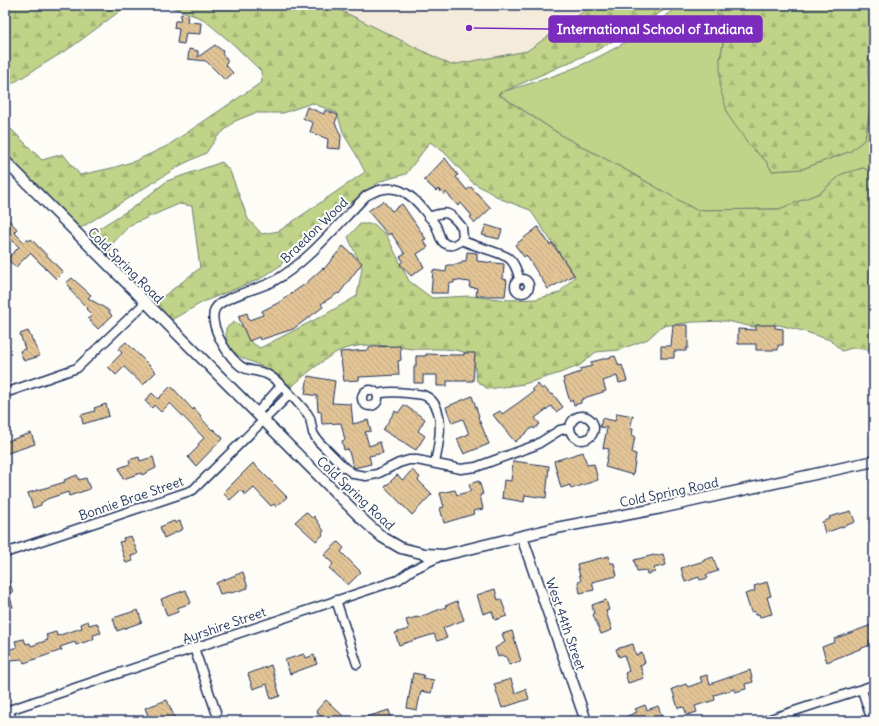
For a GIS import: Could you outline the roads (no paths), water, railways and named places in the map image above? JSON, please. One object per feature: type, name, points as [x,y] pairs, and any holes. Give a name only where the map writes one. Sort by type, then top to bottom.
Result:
[{"type":"street","name":"Cold Spring Road","points":[[7,167],[257,413],[373,530],[401,548],[425,554],[444,555],[522,536],[874,461]]},
{"type":"street","name":"Braedon Wood","points":[[429,217],[412,195],[400,190],[391,188],[376,191],[366,196],[298,265],[262,288],[225,300],[215,309],[213,318],[214,328],[234,360],[246,369],[269,375],[289,394],[307,413],[313,433],[318,441],[345,468],[354,474],[373,475],[401,462],[409,460],[435,463],[461,469],[483,466],[536,445],[560,430],[570,428]]},
{"type":"street","points":[[443,212],[449,213],[462,227],[464,234],[461,240],[454,245],[444,243],[429,217],[443,212]]},
{"type":"street","points":[[461,240],[471,245],[507,257],[516,268],[519,279]]},
{"type":"street","points":[[5,392],[77,368],[145,303]]},
{"type":"street","points":[[257,413],[281,386]]},
{"type":"street","points":[[377,394],[392,392],[420,394],[431,400],[436,407],[440,426],[440,441],[435,463]]},
{"type":"street","name":"Bonnie Brae Street","points":[[5,553],[192,490],[264,421],[289,394]]},
{"type":"street","name":"West 44th Street","points":[[522,536],[586,721]]},
{"type":"street","name":"Ayrshire Street","points":[[12,721],[9,710],[398,580],[412,570],[444,555]]},
{"type":"street","points":[[336,600],[357,664]]},
{"type":"street","points":[[194,648],[216,712]]},
{"type":"street","points":[[764,721],[874,685]]},
{"type":"street","points":[[862,690],[872,721]]},
{"type":"place","name":"International School of Indiana","points":[[469,28]]}]
